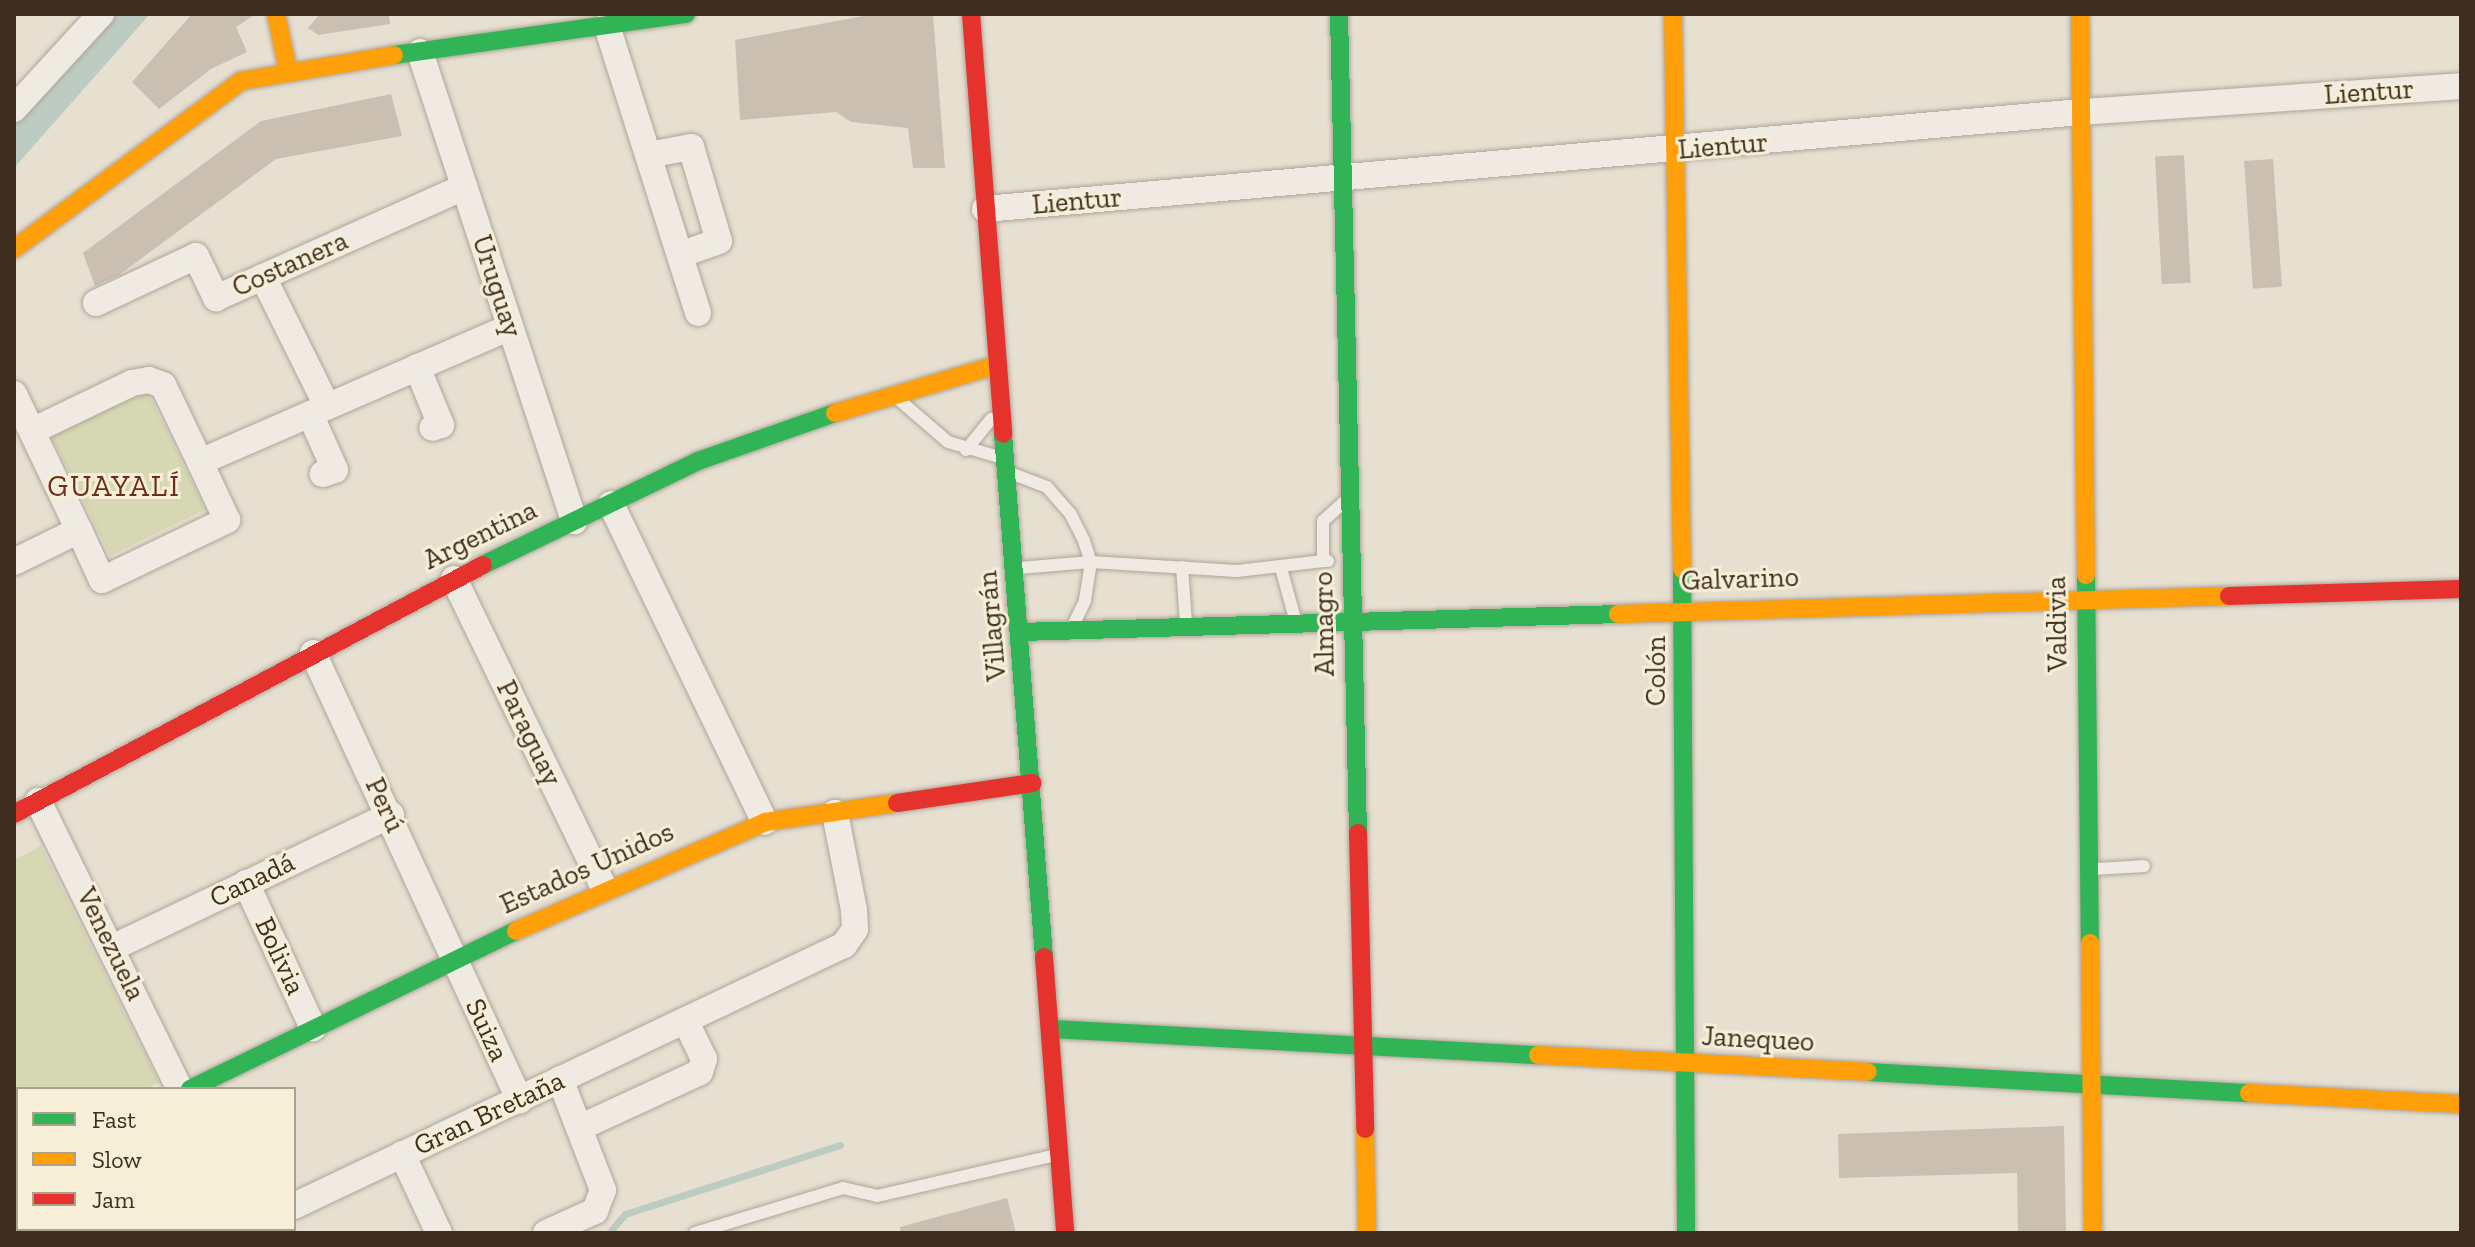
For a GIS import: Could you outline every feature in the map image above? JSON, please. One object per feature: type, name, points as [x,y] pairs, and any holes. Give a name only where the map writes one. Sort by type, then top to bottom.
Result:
[{"type":"main road","points":[[14,249],[224,91],[288,70],[420,52],[554,24],[607,26],[686,14]]},
{"type":"main road","name":"Villagrán","points":[[971,14],[1052,1029],[1065,1233]]},
{"type":"main road","name":"Almagro","points":[[1339,14],[1367,1233]]},
{"type":"main road","name":"Colón","points":[[1673,14],[1679,150],[1684,609],[1686,1233]]},
{"type":"main road","name":"Valdivia","points":[[2080,14],[2093,1233]]},
{"type":"main road","points":[[278,15],[288,70]]},
{"type":"main road","name":"Argentina","points":[[14,814],[454,579],[742,443],[997,365]]},
{"type":"main road","name":"Galvarino","points":[[1020,632],[2085,597],[2461,589]]},
{"type":"main road","name":"Estados Unidos","points":[[194,1087],[604,888],[765,822],[1033,783]]},
{"type":"main road","name":"Janequeo","points":[[1052,1029],[2461,1104]]},
{"type":"street","points":[[14,109],[101,14]]},
{"type":"street","points":[[607,26],[698,313]]},
{"type":"street","name":"Uruguay","points":[[420,52],[574,521]]},
{"type":"street","name":"Lientur","points":[[985,209],[1679,150],[2081,112],[2461,86]]},
{"type":"street","points":[[648,155],[691,147],[719,241],[680,255]]},
{"type":"street","name":"Costanera","points":[[96,303],[196,256],[216,298],[464,187]]},
{"type":"street","points":[[263,277],[318,410],[335,470],[323,474]]},
{"type":"street","points":[[200,462],[510,327]]},
{"type":"street","points":[[417,367],[441,425],[432,428]]},
{"type":"street","points":[[14,394],[102,580],[227,520],[163,385],[149,380],[132,383],[32,431]]},
{"type":"street","points":[[611,504],[765,822]]},
{"type":"street","points":[[14,562],[79,530]]},
{"type":"street","name":"Paraguay","points":[[454,579],[604,888]]},
{"type":"street","name":"Perú","points":[[313,653],[391,815],[454,959]]},
{"type":"street","name":"Venezuela","points":[[38,801],[114,947],[179,1087]]},
{"type":"street","name":"Gran Bretaña","points":[[296,1205],[844,945],[855,929],[854,910],[835,813]]},
{"type":"street","name":"Canadá","points":[[114,947],[391,815]]},
{"type":"street","name":"Bolivia","points":[[246,883],[313,1028]]},
{"type":"street","name":"Suiza","points":[[454,959],[520,1100]]},
{"type":"street","name":"Gran Bretaña","points":[[579,1128],[700,1072],[704,1059],[685,1020]]},
{"type":"street","points":[[546,1233],[594,1222],[603,1190],[560,1079]]},
{"type":"street","points":[[402,1154],[439,1233]]},
{"type":"lane","points":[[895,395],[931,432],[1047,487],[1070,513],[1091,562],[1085,601],[1072,630]]},
{"type":"lane","points":[[966,450],[1001,407]]},
{"type":"lane","points":[[1323,561],[1323,521],[1349,498]]},
{"type":"lane","points":[[1015,568],[1091,562],[1281,568],[1323,561],[1350,562]]},
{"type":"lane","points":[[1182,567],[1186,626]]},
{"type":"lane","points":[[1281,568],[1295,622]]},
{"type":"lane","points":[[2088,870],[2144,866]]},
{"type":"lane","points":[[695,1233],[843,1188],[877,1196],[1060,1155]]},
{"type":"green space","points":[[147,390],[205,510],[110,556],[52,436]]},
{"type":"green space","points":[[41,846],[159,1082],[149,1087],[16,1087],[14,1154],[14,860]]},
{"type":"shaded area","points":[[117,14],[150,14],[14,168],[14,124]]},
{"type":"building","points":[[192,14],[256,14],[236,27],[247,52],[211,69],[159,109],[132,82]]},
{"type":"building","points":[[320,14],[389,14],[390,24],[318,35],[308,28]]},
{"type":"building","points":[[874,14],[933,14],[945,168],[913,168],[908,128],[851,122],[836,112],[740,120],[735,40]]},
{"type":"building","points":[[391,94],[402,136],[276,159],[119,275],[95,286],[83,253],[261,121]]},
{"type":"building","points":[[2184,155],[2191,283],[2162,284],[2155,157]]},
{"type":"building","points":[[2273,159],[2282,287],[2253,289],[2244,161]]},
{"type":"building","points":[[2064,1126],[2066,1233],[2018,1233],[2017,1173],[1839,1178],[1838,1134]]},
{"type":"building","points":[[1007,1198],[1016,1233],[900,1233],[900,1227]]},
{"type":"waterway","points":[[609,1233],[625,1214],[840,1145]]},
{"type":"traffic: fast","points":[[394,55],[686,14]]},
{"type":"traffic: fast","points":[[1339,14],[1358,833]]},
{"type":"traffic: fast","points":[[483,565],[698,461],[835,413]]},
{"type":"traffic: fast","points":[[1003,434],[1044,957]]},
{"type":"traffic: fast","points":[[1682,569],[1686,1233]]},
{"type":"traffic: fast","points":[[2086,575],[2090,943]]},
{"type":"traffic: fast","points":[[1020,632],[1618,614]]},
{"type":"traffic: fast","points":[[194,1087],[516,931]]},
{"type":"traffic: fast","points":[[1052,1029],[1538,1055]]},
{"type":"traffic: fast","points":[[1868,1072],[2249,1093]]},
{"type":"traffic: slow","points":[[276,14],[288,70]]},
{"type":"traffic: slow","points":[[1673,14],[1682,569]]},
{"type":"traffic: slow","points":[[2080,14],[2086,575]]},
{"type":"traffic: slow","points":[[14,249],[241,81],[394,55]]},
{"type":"traffic: slow","points":[[835,413],[997,365]]},
{"type":"traffic: slow","points":[[1618,614],[2229,596]]},
{"type":"traffic: slow","points":[[516,931],[765,822],[897,803]]},
{"type":"traffic: slow","points":[[2090,943],[2093,1233]]},
{"type":"traffic: slow","points":[[1538,1055],[1868,1072]]},
{"type":"traffic: slow","points":[[2249,1093],[2461,1104]]},
{"type":"traffic: slow","points":[[1365,1129],[1367,1233]]},
{"type":"traffic: jam","points":[[971,14],[1003,434]]},
{"type":"traffic: jam","points":[[14,814],[483,565]]},
{"type":"traffic: jam","points":[[2229,596],[2461,589]]},
{"type":"traffic: jam","points":[[897,803],[1033,783]]},
{"type":"traffic: jam","points":[[1358,833],[1365,1129]]},
{"type":"traffic: jam","points":[[1044,957],[1065,1233]]},
{"type":"district","name":"GUAYALÍ","points":[[114,486]]}]
